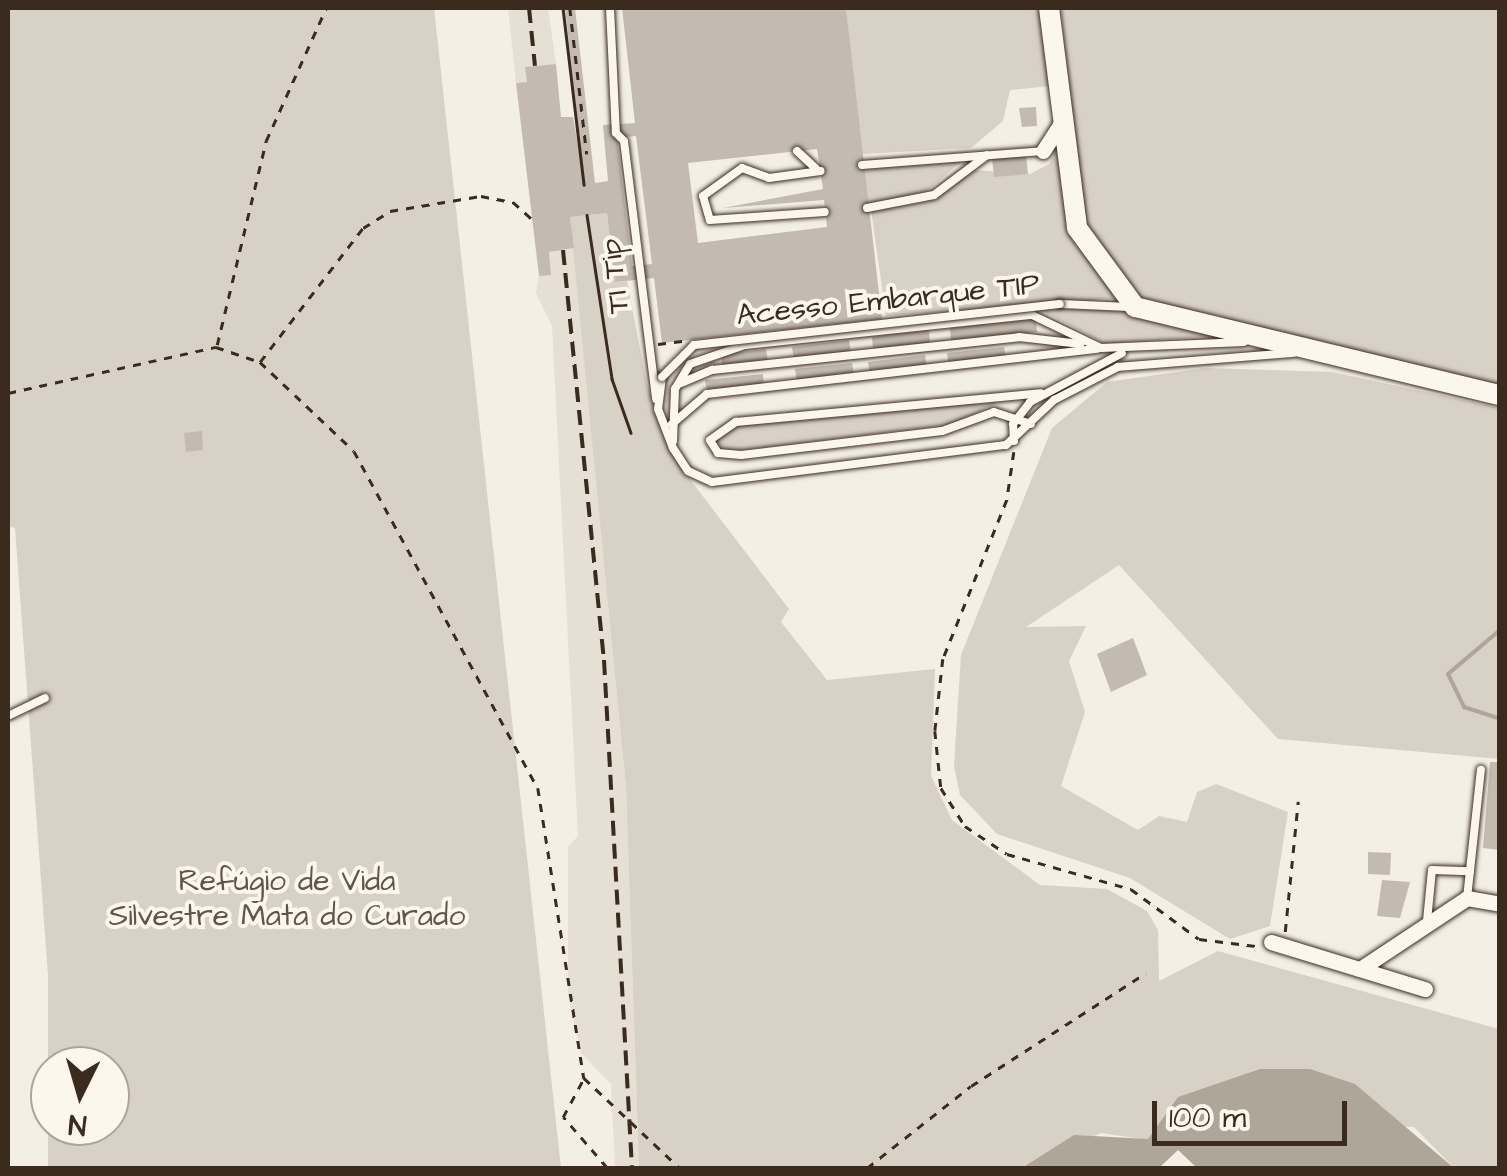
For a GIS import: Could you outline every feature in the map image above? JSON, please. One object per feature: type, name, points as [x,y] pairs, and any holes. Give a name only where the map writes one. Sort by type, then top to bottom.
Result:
[{"type":"street","points":[[1049,8],[1078,228],[1134,307],[1500,395]]},
{"type":"street","points":[[1043,151],[1064,117]]},
{"type":"street","points":[[1360,969],[1468,898],[1500,904]]},
{"type":"street","points":[[1271,942],[1426,989]]},
{"type":"lane","name":"TI Tip","points":[[610,8],[616,133],[624,140],[658,409]]},
{"type":"lane","points":[[624,140],[637,140]]},
{"type":"lane","points":[[742,168],[761,178],[821,171],[797,151]]},
{"type":"lane","points":[[862,165],[1043,151]]},
{"type":"lane","points":[[867,208],[934,195],[990,153]]},
{"type":"lane","points":[[741,157],[742,168]]},
{"type":"lane","points":[[742,168],[703,196],[710,220],[825,212]]},
{"type":"lane","name":"Acesso Embarque TIP","points":[[658,409],[662,376],[694,346],[1060,304],[1134,307]]},
{"type":"lane","points":[[673,448],[675,388],[690,364],[717,350],[1022,316],[1090,346]]},
{"type":"lane","points":[[675,388],[712,370],[1019,337],[1134,350],[1269,341]]},
{"type":"lane","points":[[672,424],[707,394],[1101,348]]},
{"type":"lane","points":[[1031,424],[1013,424],[994,412],[942,431],[740,455],[718,452],[710,440],[736,422],[1041,393],[1134,350]]},
{"type":"lane","points":[[658,409],[673,448],[688,472],[712,482],[1014,441],[1074,386],[1118,367],[1318,352]]},
{"type":"lane","points":[[1014,441],[1013,424],[1041,393]]},
{"type":"lane","points":[[8,716],[44,698]]},
{"type":"lane","points":[[1468,898],[1481,770]]},
{"type":"lane","points":[[1426,926],[1432,870],[1470,871]]},
{"type":"path","points":[[216,347],[266,140],[326,8]]},
{"type":"path","points":[[570,8],[587,154]]},
{"type":"path","points":[[260,362],[362,228],[390,211],[481,196],[513,202],[534,221]]},
{"type":"path","points":[[8,393],[216,347],[260,362],[354,451],[538,788],[584,1078],[563,1117],[607,1168]]},
{"type":"path","points":[[1014,441],[1007,500],[943,659],[934,731],[941,788],[966,826],[1007,854],[1131,890],[1199,939],[1271,942],[1289,918],[1298,802]]},
{"type":"path","points":[[867,1168],[971,1086],[1146,973]]},
{"type":"path","points":[[584,1078],[680,1168]]},
{"type":"shaded area","points":[[508,8],[548,8],[556,64],[526,67],[527,82],[516,83]]},
{"type":"shaded area","points":[[574,248],[626,787],[639,1168],[615,1168],[611,1084],[581,1053],[568,996],[568,847],[578,836],[552,326],[536,293],[539,276],[551,274],[549,252]]},
{"type":"shaded area","points":[[1260,1069],[1310,1069],[1355,1084],[1454,1168],[1197,1168],[1178,1150],[1159,1168],[1022,1168],[1074,1135],[1148,1139],[1178,1097]]},
{"type":"green space","name":"Refúgio de Vida Silvestre Mata do Curado","points":[[8,8],[434,8],[561,1168],[48,1168],[48,1146],[130,1146],[130,1046],[48,1046],[48,975],[15,528],[8,526]]},
{"type":"green space","points":[[846,8],[1039,8],[1049,86],[1010,90],[1003,121],[971,148],[861,154]]},
{"type":"green space","points":[[1061,8],[1499,8],[1499,389],[1139,301],[1080,217]]},
{"type":"green space","points":[[1062,137],[1065,192],[1121,298],[886,316],[871,210],[926,202],[974,170],[1030,174],[1049,164]]},
{"type":"green space","points":[[963,160],[919,198],[866,205],[862,168]]},
{"type":"green space","points":[[607,213],[615,282],[627,281],[647,385],[676,461],[789,609],[781,622],[827,680],[935,669],[931,776],[952,820],[1040,885],[1107,889],[1147,911],[1158,930],[1159,981],[1218,951],[1499,1029],[1499,1168],[1454,1168],[1414,1127],[1166,1117],[1148,1140],[1101,1133],[1022,1168],[639,1168],[626,787],[570,217]]},
{"type":"green space","points":[[1066,306],[1135,311],[1209,336],[1106,344],[1041,310]]},
{"type":"green space","points":[[1205,368],[1332,372],[1500,408],[1499,759],[1278,739],[1119,565],[1026,627],[1086,626],[1069,661],[1085,712],[1061,786],[1138,830],[1159,816],[1187,822],[1197,792],[1216,784],[1288,812],[1270,926],[1230,939],[1130,878],[997,834],[960,795],[954,766],[961,655],[1052,428],[1107,382]]},
{"type":"green space","points":[[952,402],[998,402],[955,424],[727,452],[714,440],[721,427]]},
{"type":"building","points":[[565,8],[575,8],[595,183],[608,181],[603,125],[635,123],[622,8],[846,8],[882,319],[662,343],[654,278],[615,282],[607,213],[570,217],[574,248],[549,252],[551,275],[539,276],[516,83],[527,82],[525,67],[556,64],[561,117],[573,117],[585,185]],"holes":[[[636,136],[652,264],[632,266],[617,138]],[[817,149],[823,189],[723,208],[824,200],[827,227],[698,243],[688,163]]]},
{"type":"building","points":[[1036,107],[1037,126],[1022,127],[1019,108]]},
{"type":"building","points":[[1026,155],[1028,174],[994,177],[992,158]]},
{"type":"building","points":[[1036,319],[1037,332],[951,341],[950,328]]},
{"type":"building","points":[[929,330],[930,343],[873,350],[872,337]]},
{"type":"building","points":[[849,340],[851,353],[794,360],[792,347]]},
{"type":"building","points":[[1004,347],[1006,359],[949,366],[947,353]]},
{"type":"building","points":[[766,349],[768,362],[722,367],[721,354]]},
{"type":"building","points":[[925,355],[927,368],[870,374],[868,362]]},
{"type":"building","points":[[852,363],[854,375],[797,382],[795,369]]},
{"type":"building","points":[[763,374],[764,387],[707,393],[705,380]]},
{"type":"building","points":[[202,431],[203,450],[186,452],[184,433]]},
{"type":"building","points":[[1133,638],[1147,675],[1111,692],[1097,654]]},
{"type":"building","points":[[1490,762],[1500,762],[1500,850],[1483,848]]},
{"type":"building","points":[[1368,852],[1391,853],[1390,875],[1368,874]]},
{"type":"building","points":[[1382,880],[1410,882],[1400,918],[1377,916]]},
{"type":"waterway","points":[[1500,630],[1448,674],[1464,707],[1500,719]]},
{"type":"tram line","points":[[563,8],[584,185]]},
{"type":"tram line","points":[[587,215],[612,379],[631,433]]},
{"type":"railway","points":[[529,8],[535,66]]},
{"type":"railway","points":[[563,250],[604,660],[632,1168]]}]
